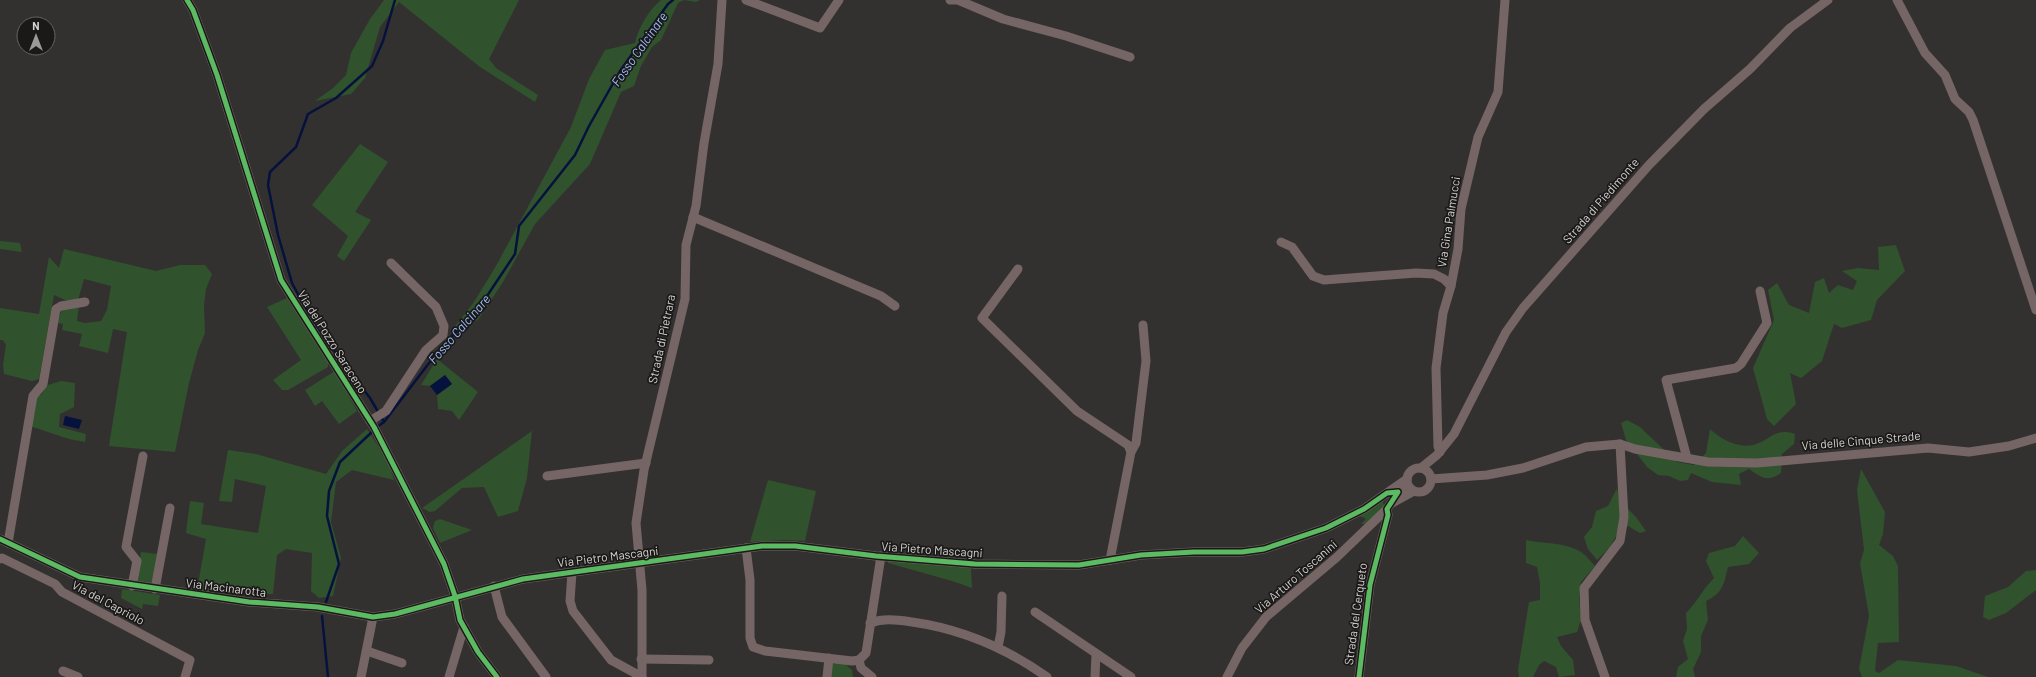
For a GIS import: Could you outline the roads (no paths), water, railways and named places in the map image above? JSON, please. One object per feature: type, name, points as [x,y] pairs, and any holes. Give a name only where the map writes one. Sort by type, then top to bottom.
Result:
[{"type":"street","name":"Via del Pozzo Saraceno","points":[[187,0],[193,10],[217,75],[281,280],[370,421],[444,564],[455,596],[460,620],[478,652],[497,677]]},
{"type":"street","name":"Strada di Pietrara","points":[[642,677],[642,590],[636,522],[646,463],[685,299],[686,245],[693,217],[718,64],[722,0]]},
{"type":"street","points":[[746,0],[820,28],[839,0]]},
{"type":"street","points":[[950,0],[958,0],[1003,19],[1066,36],[1130,57]]},
{"type":"street","name":"Via Gina Palmucci","points":[[1439,453],[1436,368],[1443,313],[1451,286],[1458,249],[1462,209],[1478,137],[1498,92],[1505,0]]},
{"type":"street","name":"Strada di Piedimonte","points":[[1421,468],[1439,453],[1454,434],[1506,332],[1523,308],[1649,165],[1704,110],[1750,69],[1790,28],[1828,0]]},
{"type":"street","points":[[1897,0],[1925,53],[1945,75],[1955,99],[1969,112],[1973,120],[2036,310]]},
{"type":"street","points":[[693,217],[881,296],[896,306]]},
{"type":"street","points":[[1282,242],[1292,247],[1313,276],[1324,280],[1416,273],[1434,274],[1444,279],[1451,286]]},
{"type":"street","points":[[370,421],[386,411],[426,350],[443,335],[444,326],[436,307],[391,263]]},
{"type":"street","points":[[1018,269],[982,318],[1077,411],[1128,445],[1131,452]]},
{"type":"street","points":[[1687,458],[1666,380],[1736,368],[1741,364],[1767,323],[1760,291]]},
{"type":"street","points":[[4,541],[33,396],[43,384],[56,309],[61,306],[85,302]]},
{"type":"street","points":[[1110,560],[1131,452],[1136,443],[1146,361],[1143,325]]},
{"type":"street","name":"Via delle Cinque Strade","points":[[1431,477],[1487,475],[1523,468],[1586,448],[1620,444],[1635,449],[1708,462],[1757,463],[1928,448],[1969,452],[2008,446],[2036,438]]},
{"type":"street","points":[[1605,677],[1585,620],[1584,588],[1620,541],[1624,517],[1620,444]]},
{"type":"street","name":"Strada di Piedimonte","points":[[1431,477],[1439,453]]},
{"type":"street","points":[[132,586],[137,561],[126,547],[143,456]]},
{"type":"street","points":[[547,476],[646,463]]},
{"type":"street","points":[[1386,493],[1411,493],[1426,490],[1429,488],[1431,477],[1427,470],[1421,468],[1414,471],[1407,481],[1411,493]]},
{"type":"street","name":"Via Pietro Mascagni","points":[[455,596],[523,579],[746,548],[795,546],[881,556],[975,564],[1079,565],[1141,555],[1194,552],[1242,552],[1264,549],[1326,528],[1364,509],[1386,493],[1407,481]]},
{"type":"street","name":"Via Arturo Toscanini","points":[[1390,506],[1398,492],[1407,481]]},
{"type":"street","name":"Via Arturo Toscanini","points":[[1227,677],[1242,648],[1266,617],[1337,557],[1390,506],[1411,493]]},
{"type":"street","name":"Strada del Cerqueto","points":[[1359,677],[1370,585],[1390,506]]},
{"type":"street","points":[[155,590],[170,508]]},
{"type":"street","name":"Via Macinarotta","points":[[4,541],[80,577],[155,590],[249,602],[318,607],[373,616],[395,614],[455,596]]},
{"type":"street","points":[[746,548],[750,580],[750,638],[753,646],[765,651],[852,661],[859,660],[866,653],[881,556]]},
{"type":"street","name":"Via del Capriolo","points":[[0,559],[2,558],[55,584],[62,592],[190,660],[185,677]]},
{"type":"street","points":[[572,572],[570,601],[573,611],[611,660],[642,677]]},
{"type":"street","points":[[494,586],[502,618],[546,677]]},
{"type":"street","points":[[998,647],[1001,632],[1002,596]]},
{"type":"street","points":[[1035,612],[1131,677]]},
{"type":"street","points":[[361,677],[373,616]]},
{"type":"street","points":[[870,623],[880,619],[891,619],[932,625],[966,634],[998,647],[1047,677]]},
{"type":"street","points":[[449,677],[464,627]]},
{"type":"street","points":[[367,651],[402,663]]},
{"type":"street","points":[[1095,677],[1096,654]]},
{"type":"street","points":[[827,677],[829,658]]},
{"type":"street","points":[[641,659],[709,660]]},
{"type":"street","points":[[859,660],[861,668],[872,677]]},
{"type":"street","points":[[63,670],[78,677]]},
{"type":"waterway","points":[[384,422],[370,398],[315,326],[292,283],[278,235],[268,185],[270,172],[296,147],[308,114],[336,98],[372,66],[383,41],[395,0]]},
{"type":"waterway","name":"Fosso Calcinare","points":[[377,427],[384,422],[439,350],[483,302],[515,254],[519,226],[575,155],[589,126],[620,71],[668,4],[673,0]]},
{"type":"waterway","name":"Fosso Calcinare","points":[[326,602],[339,564],[327,516],[329,491],[340,462],[373,431]]},
{"type":"waterway","name":"Fosso Calcinare","points":[[322,616],[328,677]]}]
